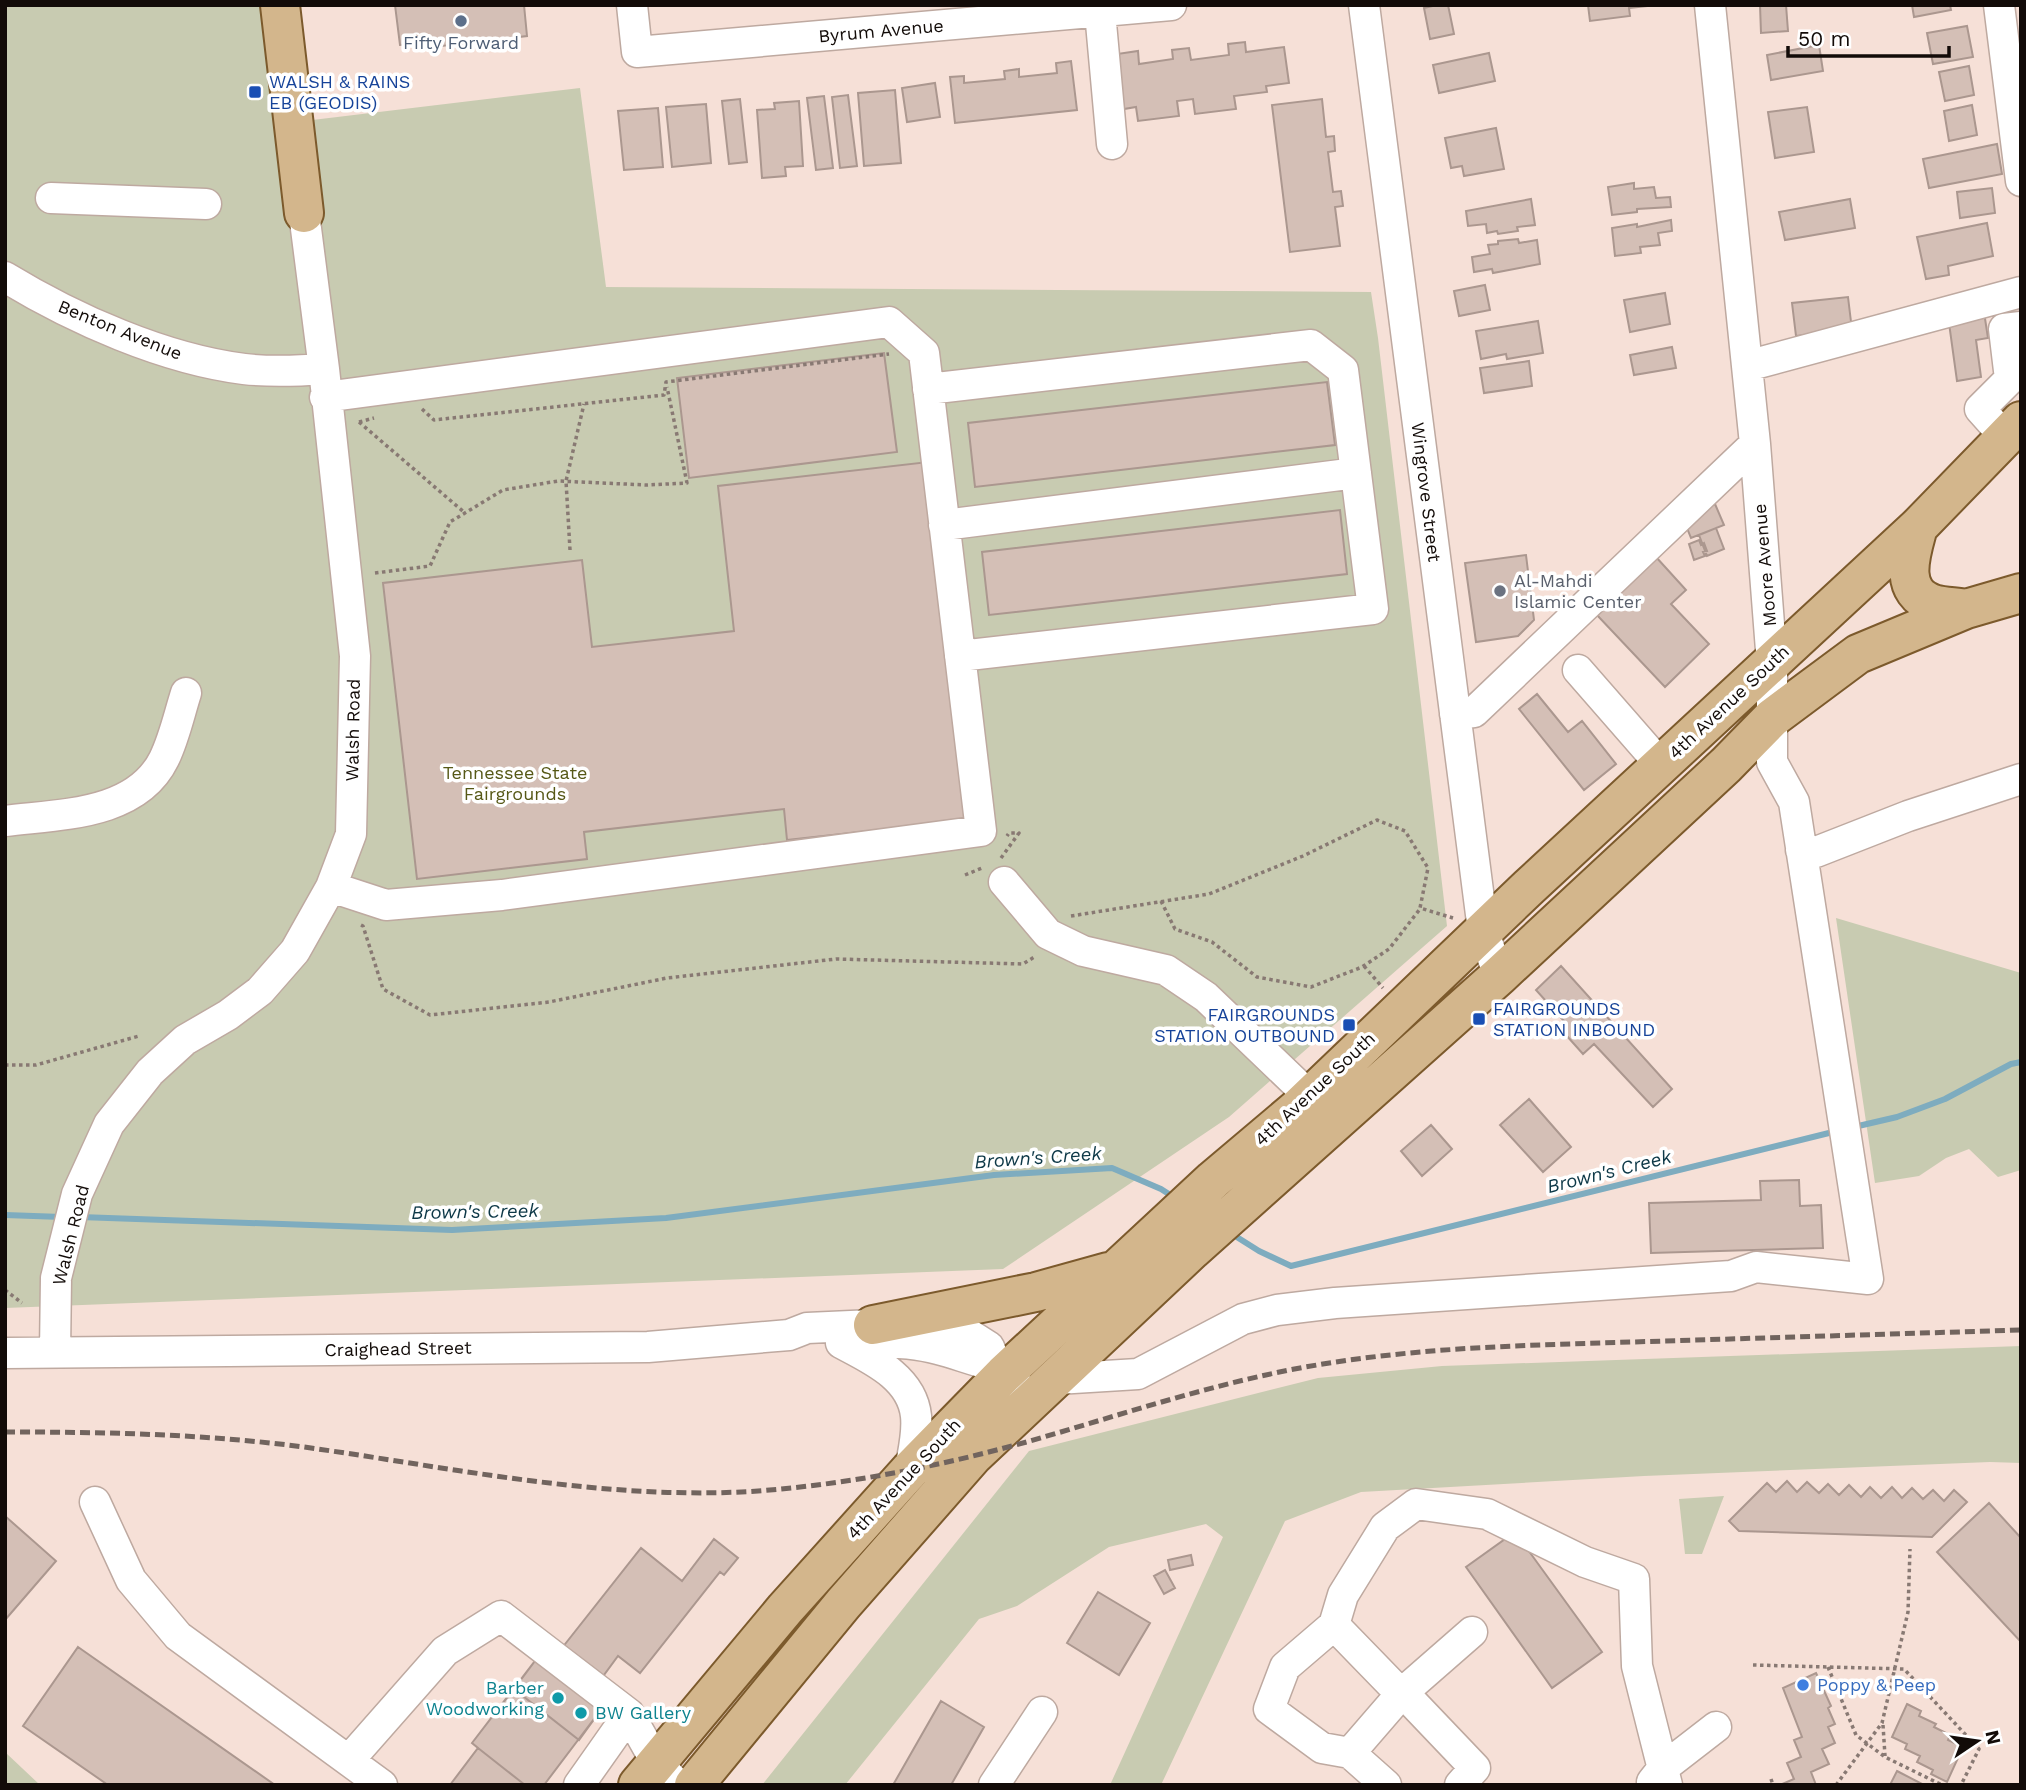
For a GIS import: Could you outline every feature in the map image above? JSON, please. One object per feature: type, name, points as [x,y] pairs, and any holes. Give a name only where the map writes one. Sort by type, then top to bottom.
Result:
[{"type":"main road","name":"Walsh Road","points":[[280,5],[304,213]]},
{"type":"main road","name":"4th Avenue South","points":[[657,1777],[785,1609],[1000,1370],[1117,1270],[1213,1180],[1310,1096],[1471,925],[1661,765],[1918,527],[2013,429]]},
{"type":"main road","points":[[1918,527],[1907,567],[1911,584],[1921,597],[1933,604],[1966,609]]},
{"type":"main road","name":"4th Avenue South","points":[[694,1785],[843,1604],[973,1456],[1192,1250],[1499,976],[1726,765],[1772,718],[1858,654],[1966,609],[2021,593]]},
{"type":"main road","points":[[873,1325],[1036,1292],[1117,1270]]},
{"type":"street","name":"Byrum Avenue","points":[[632,5],[638,52],[1171,5]]},
{"type":"street","name":"Wingrove Street","points":[[1364,5],[1455,714],[1471,925],[1499,976]]},
{"type":"street","name":"Moore Avenue","points":[[1045,1389],[1138,1374],[1243,1319],[1277,1310],[1323,1304],[1731,1276],[1755,1267],[1868,1279],[1794,802],[1772,762],[1772,663],[1755,444],[1710,5]]},
{"type":"street","points":[[1100,12],[1112,144]]},
{"type":"street","points":[[2007,19],[2021,181]]},
{"type":"street","points":[[51,198],[206,204]]},
{"type":"street","name":"Walsh Road","points":[[55,1352],[56,1278],[77,1194],[109,1124],[150,1072],[185,1040],[228,1015],[260,991],[295,951],[331,887],[351,834],[355,656],[304,213]]},
{"type":"street","name":"Benton Avenue","points":[[5,277],[74,314],[139,342],[192,359],[244,369],[291,372],[325,383],[889,323],[923,353],[981,831],[476,897],[386,905],[331,887]]},
{"type":"street","points":[[1747,366],[2021,292]]},
{"type":"street","points":[[2013,429],[1980,409],[2010,379],[2004,329],[2021,327]]},
{"type":"street","points":[[928,389],[1311,345],[1343,370],[1373,609],[960,656]]},
{"type":"street","points":[[1455,714],[1474,712],[1755,444]]},
{"type":"street","points":[[944,525],[1356,473]]},
{"type":"street","points":[[1578,670],[1661,765]]},
{"type":"street","points":[[5,821],[98,809],[142,789],[163,761],[186,693]]},
{"type":"street","points":[[1801,850],[1816,852],[1908,816],[2021,779]]},
{"type":"street","points":[[997,869],[1048,934],[1083,951],[1166,970],[1206,997],[1337,1122]]},
{"type":"street","name":"Craighead Street","points":[[5,1353],[648,1347],[789,1335],[807,1328],[930,1324],[967,1332],[989,1347],[1000,1370]]},
{"type":"street","name":"Craighead Street","points":[[789,1335],[807,1345],[910,1343],[1000,1370],[1045,1389]]},
{"type":"street","points":[[841,1343],[885,1368],[905,1386],[916,1415],[910,1470]]},
{"type":"street","points":[[95,1502],[131,1580],[178,1636],[383,1785]]},
{"type":"street","points":[[1386,1785],[1350,1753],[1322,1748],[1269,1709],[1285,1667],[1334,1625],[1343,1595],[1385,1527],[1416,1504],[1487,1514],[1585,1562],[1634,1579],[1637,1666],[1660,1779]]},
{"type":"street","points":[[349,1760],[445,1651],[501,1616],[629,1714],[657,1777]]},
{"type":"street","points":[[1334,1625],[1475,1768],[1460,1785]]},
{"type":"street","points":[[1350,1753],[1401,1694],[1472,1632]]},
{"type":"street","points":[[994,1785],[1042,1712]]},
{"type":"street","points":[[579,1785],[629,1714]]},
{"type":"street","points":[[1660,1779],[1716,1727]]},
{"type":"path","points":[[666,382],[889,354]]},
{"type":"path","points":[[420,408],[434,420],[664,396],[666,382]]},
{"type":"path","points":[[375,573],[430,566],[450,522],[503,490],[566,481],[647,485],[687,483],[666,382]]},
{"type":"path","points":[[570,550],[566,481],[584,404]]},
{"type":"path","points":[[383,416],[359,422],[465,513]]},
{"type":"path","points":[[1062,925],[1072,916],[1161,901],[1209,894],[1303,856],[1377,820],[1405,831],[1428,868],[1420,908],[1389,949],[1364,966],[1311,987],[1257,977],[1212,942],[1175,929],[1161,901]]},
{"type":"path","points":[[965,875],[997,869],[1019,833],[1009,833],[1005,839]]},
{"type":"path","points":[[1420,908],[1471,925]]},
{"type":"path","points":[[354,923],[363,926],[383,989],[430,1015],[549,1002],[667,978],[836,960],[1023,964],[1038,956]]},
{"type":"path","points":[[1364,966],[1387,992]]},
{"type":"path","points":[[5,1065],[36,1065],[139,1036]]},
{"type":"path","points":[[5,1290],[22,1303]]},
{"type":"path","points":[[1885,1756],[1882,1723],[1908,1612],[1910,1549]]},
{"type":"path","points":[[1753,1665],[1903,1669],[1979,1749],[1961,1785]]},
{"type":"path","points":[[1828,1667],[1856,1735],[1885,1756],[1942,1785]]},
{"type":"path","points":[[1836,1785],[1882,1723]]},
{"type":"path","points":[[1771,1779],[1773,1785]]},
{"type":"green space","name":"Tennessee State Fairgrounds","points":[[5,5],[264,5],[279,124],[580,88],[606,287],[1371,292],[1447,926],[1229,1117],[1003,1269],[5,1308]]},
{"type":"green space","points":[[1836,918],[2021,973],[2021,1170],[1998,1177],[1969,1149],[1946,1158],[1919,1176],[1875,1183]]},
{"type":"green space","points":[[2021,1346],[2021,1463],[1644,1476],[1361,1492],[1285,1521],[1161,1785],[1110,1785],[1223,1537],[1206,1524],[1109,1547],[1017,1606],[979,1619],[845,1785],[762,1785],[1029,1451],[1318,1378],[1442,1366]]},
{"type":"green space","points":[[1724,1496],[1702,1554],[1685,1554],[1679,1499]]},
{"type":"green space","points":[[5,1752],[40,1785],[5,1785]]},
{"type":"building","name":"Fifty Forward","points":[[395,5],[524,5],[527,36],[416,49],[415,44],[400,45]]},
{"type":"building","points":[[1448,5],[1454,34],[1430,39],[1424,8]]},
{"type":"building","points":[[1588,5],[1657,5],[1629,8],[1630,16],[1590,21]]},
{"type":"building","points":[[1760,5],[1786,5],[1788,31],[1761,33]]},
{"type":"building","points":[[1912,5],[1950,5],[1951,10],[1914,17]]},
{"type":"building","points":[[1967,26],[1973,57],[1933,64],[1927,33]]},
{"type":"building","points":[[1245,42],[1246,52],[1284,47],[1289,83],[1266,86],[1267,92],[1234,96],[1236,109],[1195,114],[1193,99],[1177,101],[1179,116],[1138,121],[1136,107],[1124,109],[1117,54],[1138,51],[1139,64],[1173,59],[1172,50],[1189,48],[1191,60],[1229,55],[1228,44]]},
{"type":"building","points":[[1819,45],[1823,71],[1771,80],[1767,55]]},
{"type":"building","points":[[1489,53],[1495,81],[1439,93],[1433,65]]},
{"type":"building","points":[[1071,61],[1077,110],[955,123],[950,77],[964,76],[964,83],[1005,79],[1004,71],[1019,69],[1019,77],[1057,73],[1056,63]]},
{"type":"building","points":[[1969,66],[1974,95],[1945,101],[1939,72]]},
{"type":"building","points":[[935,83],[940,117],[907,122],[902,88]]},
{"type":"building","points":[[895,90],[901,163],[864,166],[858,93]]},
{"type":"building","points":[[848,95],[857,166],[840,168],[832,97]]},
{"type":"building","points":[[824,96],[833,168],[816,170],[807,98]]},
{"type":"building","points":[[740,99],[747,162],[729,164],[722,101]]},
{"type":"building","points":[[1322,99],[1326,137],[1334,136],[1335,151],[1328,152],[1333,192],[1341,191],[1343,206],[1335,207],[1340,246],[1290,252],[1272,105]]},
{"type":"building","points":[[799,101],[803,166],[785,167],[786,176],[762,178],[757,110],[775,109],[774,103]]},
{"type":"building","points":[[706,104],[711,163],[672,167],[666,107]]},
{"type":"building","points":[[1972,105],[1977,135],[1949,141],[1944,111]]},
{"type":"building","points":[[1807,107],[1814,152],[1775,158],[1768,112]]},
{"type":"building","points":[[658,108],[663,167],[624,170],[618,111]]},
{"type":"building","points":[[1496,128],[1504,169],[1464,176],[1462,166],[1451,168],[1445,138]]},
{"type":"building","points":[[1997,144],[2002,174],[1929,188],[1923,159]]},
{"type":"building","points":[[1634,183],[1634,189],[1654,187],[1656,198],[1670,197],[1671,207],[1637,209],[1637,212],[1612,215],[1608,187]]},
{"type":"building","points":[[1992,188],[1995,213],[1960,218],[1957,192]]},
{"type":"building","points":[[1531,199],[1535,225],[1517,227],[1518,231],[1498,234],[1497,231],[1487,233],[1486,224],[1468,226],[1466,211]]},
{"type":"building","points":[[1850,199],[1855,228],[1785,240],[1779,212]]},
{"type":"building","points":[[1671,220],[1672,231],[1658,233],[1660,245],[1640,247],[1641,253],[1615,256],[1612,228],[1637,224],[1637,227]]},
{"type":"building","points":[[1987,223],[1993,256],[1948,266],[1949,275],[1926,279],[1917,237]]},
{"type":"building","points":[[1518,239],[1519,243],[1537,240],[1540,264],[1493,273],[1492,269],[1474,272],[1472,257],[1490,254],[1488,245]]},
{"type":"building","points":[[1485,285],[1490,310],[1459,316],[1454,291]]},
{"type":"building","points":[[1665,293],[1670,324],[1630,332],[1624,300]]},
{"type":"building","points":[[1848,297],[1852,330],[1796,336],[1792,303]]},
{"type":"building","points":[[1984,312],[1988,338],[1976,340],[1981,377],[1957,381],[1948,316]]},
{"type":"building","points":[[1538,321],[1543,353],[1507,359],[1506,354],[1481,359],[1476,331]]},
{"type":"building","points":[[1672,347],[1676,368],[1634,375],[1630,355]]},
{"type":"building","points":[[884,353],[897,452],[689,478],[677,378]]},
{"type":"building","points":[[1529,361],[1532,386],[1484,393],[1480,368]]},
{"type":"building","points":[[1327,382],[1335,445],[975,487],[968,423]]},
{"type":"building","points":[[928,462],[969,820],[787,840],[784,809],[584,832],[587,859],[417,879],[383,583],[582,560],[592,647],[734,631],[718,486]]},
{"type":"building","points":[[1715,504],[1724,525],[1691,538],[1683,518]]},
{"type":"building","points":[[1340,510],[1347,574],[989,615],[982,552]]},
{"type":"building","points":[[1716,528],[1724,549],[1707,556],[1699,535]]},
{"type":"building","points":[[1699,540],[1701,545],[1704,543],[1707,551],[1703,552],[1705,556],[1694,560],[1689,544]]},
{"type":"building","name":"Al-Mahdi Islamic Center","points":[[1526,555],[1534,620],[1518,636],[1476,642],[1465,563]]},
{"type":"building","points":[[1656,557],[1686,590],[1671,604],[1709,644],[1665,687],[1596,614]]},
{"type":"building","points":[[1537,694],[1568,732],[1582,721],[1616,764],[1584,790],[1519,709]]},
{"type":"building","points":[[1561,966],[1672,1089],[1653,1107],[1594,1044],[1583,1054],[1558,1026],[1564,1021],[1536,990]]},
{"type":"building","points":[[1529,1099],[1571,1147],[1543,1172],[1500,1125]]},
{"type":"building","points":[[1431,1125],[1452,1149],[1422,1176],[1401,1151]]},
{"type":"building","points":[[1799,1180],[1800,1206],[1821,1205],[1823,1248],[1651,1253],[1649,1203],[1761,1200],[1760,1181]]},
{"type":"building","points":[[1787,1481],[1797,1492],[1807,1482],[1819,1493],[1828,1484],[1839,1495],[1849,1485],[1861,1497],[1870,1487],[1881,1498],[1892,1487],[1902,1498],[1912,1488],[1923,1499],[1933,1490],[1944,1501],[1954,1490],[1967,1502],[1932,1537],[1739,1531],[1729,1521],[1767,1483],[1776,1492]]},
{"type":"building","points":[[1989,1503],[2021,1538],[2021,1642],[1937,1552]]},
{"type":"building","points":[[5,1516],[56,1561],[5,1620]]},
{"type":"building","points":[[1515,1532],[1602,1652],[1552,1688],[1466,1567]]},
{"type":"building","points":[[714,1539],[738,1558],[724,1575],[720,1572],[640,1673],[618,1656],[601,1679],[562,1648],[641,1548],[682,1581]]},
{"type":"building","points":[[1191,1555],[1193,1565],[1170,1570],[1168,1560]]},
{"type":"building","points":[[1165,1570],[1175,1588],[1164,1594],[1154,1576]]},
{"type":"building","points":[[1098,1592],[1150,1623],[1119,1675],[1067,1643]]},
{"type":"building","points":[[78,1647],[275,1785],[108,1785],[23,1726]]},
{"type":"building","points":[[538,1657],[603,1707],[544,1785],[450,1785],[478,1748],[472,1743]]},
{"type":"building","name":"Barber Woodworking","points":[[538,1657],[603,1707],[579,1740],[514,1689]]},
{"type":"building","points":[[1816,1673],[1831,1706],[1828,1708],[1835,1724],[1828,1727],[1835,1743],[1822,1749],[1829,1764],[1811,1772],[1816,1785],[1780,1785],[1794,1779],[1787,1763],[1801,1757],[1794,1740],[1802,1737],[1783,1688]]},
{"type":"building","points":[[941,1701],[984,1727],[951,1785],[893,1785]]},
{"type":"building","points":[[1907,1704],[1921,1711],[1919,1716],[1936,1724],[1934,1727],[1950,1735],[1948,1740],[1963,1747],[1947,1782],[1931,1774],[1933,1770],[1917,1762],[1920,1756],[1905,1749],[1907,1744],[1892,1737]]},
{"type":"building","points":[[478,1748],[525,1785],[450,1785]]},
{"type":"building","points":[[1897,1771],[1924,1785],[1890,1785]]},
{"type":"waterway","name":"Brown's Creek","points":[[1854,1127],[1897,1117],[1945,1099],[2011,1064],[2021,1062]]},
{"type":"waterway","name":"Brown's Creek","points":[[1232,1234],[1291,1266],[1837,1131]]},
{"type":"waterway","name":"Brown's Creek","points":[[80,1217],[452,1230],[666,1218],[994,1175],[1112,1168],[1161,1189],[1175,1198]]},
{"type":"waterway","name":"Brown's Creek","points":[[5,1215],[62,1217]]},
{"type":"railway","points":[[5,1432],[197,1437],[311,1448],[590,1487],[702,1493],[758,1491],[827,1484],[929,1466],[1030,1441],[1220,1386],[1297,1369],[1373,1357],[1521,1346],[2021,1330]]},
{"type":"place","name":"Fifty Forward","points":[[461,21]]},
{"type":"place","name":"WALSH & RAINS EB (GEODIS)","points":[[255,92]]},
{"type":"place","name":"Al-Mahdi Islamic Center","points":[[1500,591]]},
{"type":"place","name":"FAIRGROUNDS STATION INBOUND","points":[[1479,1019]]},
{"type":"place","name":"FAIRGROUNDS STATION OUTBOUND","points":[[1349,1025]]},
{"type":"place","name":"Poppy & Peep","points":[[1803,1685]]},
{"type":"place","name":"Barber Woodworking","points":[[558,1698]]},
{"type":"place","name":"BW Gallery","points":[[581,1713]]}]
